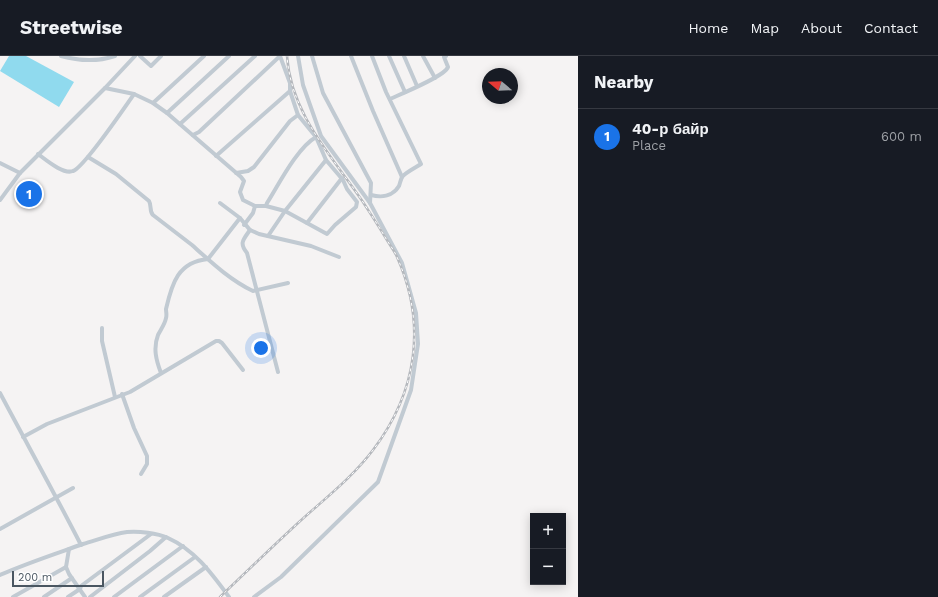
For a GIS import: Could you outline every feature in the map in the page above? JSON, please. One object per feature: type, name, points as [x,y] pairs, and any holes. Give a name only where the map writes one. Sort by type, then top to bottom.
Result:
[{"type":"street","points":[[61,56],[71,59],[84,60],[96,60],[115,56]]},
{"type":"street","points":[[0,200],[20,173],[135,56]]},
{"type":"street","points":[[140,56],[151,66],[161,56]]},
{"type":"street","points":[[153,103],[204,56]]},
{"type":"street","points":[[167,113],[229,56]]},
{"type":"street","points":[[180,124],[255,56]]},
{"type":"street","points":[[105,88],[134,94],[153,103],[167,113],[193,136],[236,173],[244,181],[240,192],[243,200],[255,206],[266,206],[285,211],[327,234],[356,207],[356,202],[347,189],[342,178],[326,160],[316,137],[298,115],[290,91],[290,83],[280,56],[193,136]]},
{"type":"street","points":[[254,597],[281,577],[378,482],[411,390],[418,344],[416,313],[402,262],[370,203],[321,136],[303,85],[298,56]]},
{"type":"street","points":[[312,56],[323,93],[371,183],[370,203]]},
{"type":"street","points":[[351,56],[402,177]]},
{"type":"street","points":[[371,196],[387,196],[395,191],[399,186],[402,177],[420,164],[390,100],[372,56]]},
{"type":"street","points":[[389,56],[405,92]]},
{"type":"street","points":[[404,56],[417,86]]},
{"type":"street","points":[[423,56],[435,78]]},
{"type":"street","points":[[390,100],[435,78],[448,69],[444,56]]},
{"type":"street","points":[[216,156],[290,91]]},
{"type":"street","points":[[38,154],[51,164],[71,172],[74,171],[88,157],[134,94]]},
{"type":"street","points":[[236,173],[254,167],[290,120],[298,115]]},
{"type":"street","points":[[266,206],[294,161],[304,148],[316,137]]},
{"type":"street","points":[[88,157],[116,174],[149,201],[151,204],[151,213],[153,215],[228,277],[239,282],[250,290],[257,291],[288,283]]},
{"type":"street","points":[[268,236],[285,211],[326,160]]},
{"type":"street","points":[[0,163],[20,173]]},
{"type":"street","points":[[306,223],[342,178]]},
{"type":"street","points":[[220,203],[240,218],[244,225],[250,230],[259,234],[310,246],[339,257]]},
{"type":"street","points":[[244,225],[253,213],[255,206]]},
{"type":"street","points":[[161,374],[156,360],[155,348],[158,336],[166,319],[166,310],[176,277],[184,267],[193,262],[208,259],[240,218]]},
{"type":"street","points":[[250,230],[242,243],[242,246],[247,253],[278,372]]},
{"type":"street","points":[[102,328],[102,341],[115,397]]},
{"type":"street","points":[[23,437],[47,424],[122,394],[219,341],[243,370]]},
{"type":"street","points":[[0,393],[81,545]]},
{"type":"street","points":[[122,394],[141,445],[147,456],[147,464],[141,474]]},
{"type":"street","points":[[0,530],[73,488]]},
{"type":"street","points":[[0,575],[42,558],[110,535],[126,532],[142,532],[166,537],[196,556],[229,597]]},
{"type":"street","points":[[68,597],[152,534]]},
{"type":"street","points":[[90,597],[150,552],[166,537]]},
{"type":"street","points":[[114,597],[182,546]]},
{"type":"street","points":[[69,549],[66,567],[85,597]]},
{"type":"street","points":[[140,597],[196,556]]},
{"type":"street","points":[[13,597],[66,567]]},
{"type":"street","points":[[164,597],[206,567]]},
{"type":"street","points":[[44,597],[72,578]]},
{"type":"water","points":[[9,56],[26,56],[74,82],[59,107],[0,71]]},
{"type":"railway","points":[[220,597],[288,532],[347,479],[365,460],[388,428],[400,405],[408,381],[413,357],[414,332],[412,307],[406,282],[397,257],[363,202],[326,151],[305,116],[296,97],[290,77],[287,56]]},
{"type":"place","name":"40-р байр","points":[[29,194]]}]
